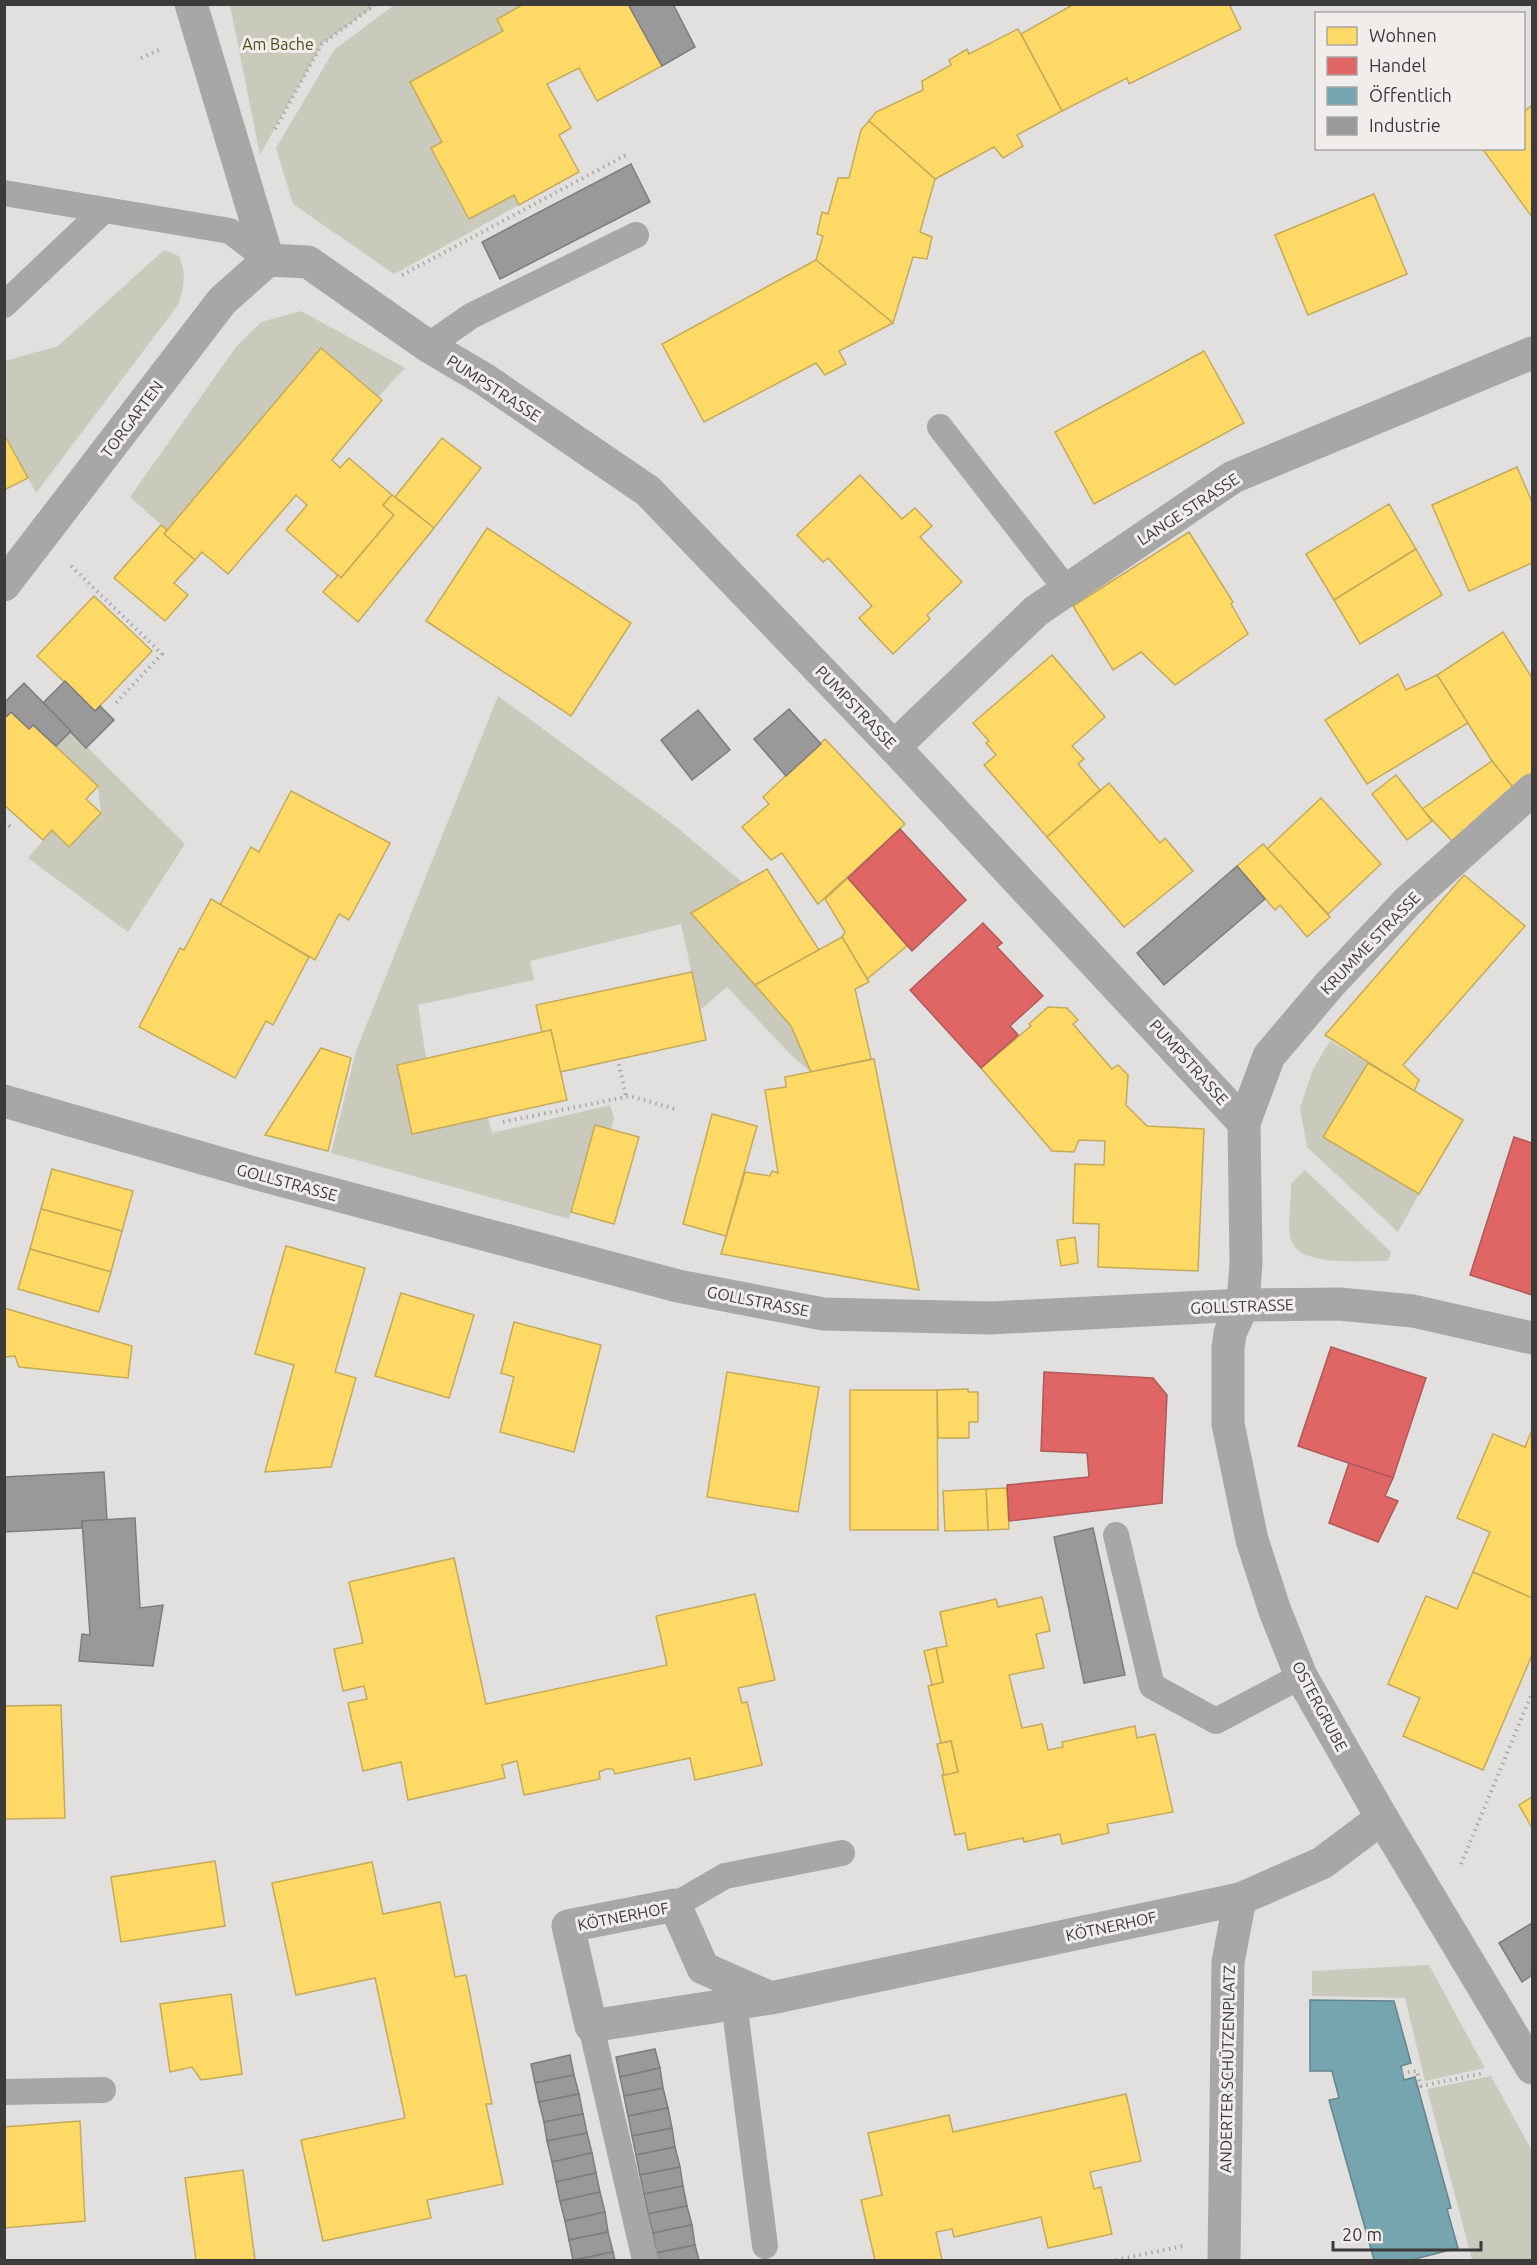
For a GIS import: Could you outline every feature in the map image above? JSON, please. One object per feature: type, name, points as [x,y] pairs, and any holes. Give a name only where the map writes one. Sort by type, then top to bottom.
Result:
[{"type":"street","points":[[190,4],[268,260]]},
{"type":"street","name":"PUMPSTRASSE","points":[[268,260],[308,262],[428,346],[484,379],[648,491],[894,747],[1244,1123]]},
{"type":"street","name":"TORGARTEN","points":[[4,585],[222,301],[268,260]]},
{"type":"street","name":"LANGE STRASSE","points":[[894,747],[1036,611],[1233,477],[1533,353]]},
{"type":"street","name":"KRUMME STRASSE","points":[[1244,1123],[1269,1056],[1330,984],[1407,902],[1533,790]]},
{"type":"street","name":"GOLLSTRASSE","points":[[4,1101],[254,1173],[678,1287],[823,1314],[990,1318],[1243,1305],[1340,1304],[1413,1311],[1533,1338]]},
{"type":"street","points":[[1243,1305],[1246,1262],[1244,1123]]},
{"type":"street","name":"OSTERGRUBE","points":[[1243,1305],[1230,1333],[1228,1424],[1252,1540],[1275,1611],[1301,1676],[1382,1818],[1531,2063]]},
{"type":"street","points":[[1240,1899],[1322,1863],[1382,1818]]},
{"type":"street","name":"KÖTNERHOF","points":[[771,1998],[703,1968],[675,1905],[568,1926],[591,2026],[771,1998],[1240,1899]]},
{"type":"street","name":"ANDERTER SCHÜTZENPLATZ","points":[[1225,2249],[1228,1962],[1240,1899]]},
{"type":"lane","points":[[4,193],[230,231],[268,260]]},
{"type":"lane","points":[[4,305],[103,211]]},
{"type":"lane","points":[[428,346],[471,316],[636,235]]},
{"type":"lane","points":[[940,427],[1067,590]]},
{"type":"lane","points":[[1116,1535],[1152,1686],[1216,1721],[1301,1676]]},
{"type":"lane","points":[[675,1905],[725,1876],[842,1853]]},
{"type":"lane","points":[[734,2002],[765,2246]]},
{"type":"lane","points":[[591,2026],[645,2260]]},
{"type":"lane","points":[[4,2092],[103,2090]]},
{"type":"path","points":[[237,162],[260,155],[322,44],[376,4]]},
{"type":"path","points":[[141,58],[160,50]]},
{"type":"path","points":[[359,298],[626,155]]},
{"type":"path","points":[[69,563],[162,654],[114,705]]},
{"type":"path","points":[[4,822],[11,827]]},
{"type":"path","points":[[619,1064],[626,1097]]},
{"type":"path","points":[[503,1122],[630,1096],[675,1109]]},
{"type":"path","points":[[1440,1914],[1533,1693]]},
{"type":"path","points":[[1402,2073],[1417,2071],[1422,2086],[1531,2063]]},
{"type":"path","points":[[1116,2260],[1225,2249]]},
{"type":"green space","name":"Am Bache","points":[[230,5],[376,5],[322,44],[260,155]]},
{"type":"green space","points":[[394,5],[524,5],[497,19],[503,31],[410,82],[442,142],[431,149],[468,219],[514,195],[519,205],[394,274],[293,204],[276,148],[334,50]]},
{"type":"green space","points":[[164,250],[179,256],[183,269],[184,280],[178,305],[36,493],[5,434],[5,361],[58,346]]},
{"type":"green space","points":[[301,311],[405,368],[378,397],[167,530],[130,497],[236,347],[261,322]]},
{"type":"green space","points":[[498,696],[674,825],[743,883],[691,913],[791,1026],[811,1072],[790,1054],[727,987],[700,1010],[681,924],[530,961],[534,980],[418,1005],[426,1058],[397,1065],[412,1134],[488,1118],[492,1133],[610,1105],[614,1118],[611,1129],[595,1125],[569,1219],[331,1153],[356,1051]]},
{"type":"green space","points":[[71,731],[185,844],[128,932],[28,858],[52,830],[71,845],[101,813],[98,786],[56,746]]},
{"type":"green space","points":[[1330,1041],[1368,1063],[1323,1136],[1419,1194],[1398,1232],[1307,1147],[1300,1108],[1313,1069]]},
{"type":"green space","points":[[1305,1170],[1391,1252],[1388,1261],[1316,1258],[1294,1247],[1289,1230],[1291,1184]]},
{"type":"green space","points":[[1429,1965],[1485,2068],[1425,2081],[1405,1998],[1312,1996],[1312,1971]]},
{"type":"green space","points":[[1491,2076],[1532,2151],[1532,2260],[1472,2260],[1427,2089]]},
{"type":"building: Wohnen","points":[[524,4],[628,4],[662,66],[597,101],[579,68],[547,84],[571,128],[559,135],[579,172],[519,205],[514,195],[469,219],[431,148],[442,142],[410,82],[503,31],[497,19]]},
{"type":"building: Wohnen","points":[[1074,4],[1229,4],[1241,29],[1129,84],[1127,78],[1062,111],[1021,34]]},
{"type":"building: Wohnen","points":[[1018,29],[1062,111],[1017,135],[1023,146],[1003,158],[994,147],[935,179],[869,121],[876,112],[923,90],[922,81],[951,65],[949,60],[967,49],[969,54]]},
{"type":"building: Wohnen","points":[[1532,105],[1532,217],[1483,150],[1525,150],[1525,111]]},
{"type":"building: Wohnen","points":[[869,121],[935,179],[920,232],[932,237],[927,259],[913,257],[893,323],[816,260],[823,236],[817,234],[822,212],[828,214],[838,178],[849,178],[861,130]]},
{"type":"building: Wohnen","points":[[1374,194],[1407,274],[1308,315],[1275,235]]},
{"type":"building: Wohnen","points":[[816,260],[893,323],[839,351],[846,364],[825,375],[816,363],[704,422],[662,344]]},
{"type":"building: Wohnen","points":[[321,348],[382,400],[332,460],[340,468],[349,458],[392,495],[383,505],[394,515],[341,578],[286,530],[307,505],[296,495],[228,574],[202,552],[195,560],[164,534]]},
{"type":"building: Wohnen","points":[[1204,351],[1244,423],[1094,504],[1055,432]]},
{"type":"building: Wohnen","points":[[4,434],[28,478],[4,490]]},
{"type":"building: Wohnen","points":[[442,438],[481,468],[434,528],[395,497]]},
{"type":"building: Wohnen","points":[[1517,467],[1532,502],[1532,563],[1469,591],[1432,505]]},
{"type":"building: Wohnen","points":[[860,475],[902,519],[915,508],[932,526],[920,537],[962,582],[927,615],[930,619],[893,654],[859,618],[872,606],[828,558],[823,562],[797,535]]},
{"type":"building: Wohnen","points":[[392,495],[434,528],[358,622],[323,592],[338,575],[341,578],[394,515],[383,505]]},
{"type":"building: Wohnen","points":[[1389,504],[1416,549],[1334,600],[1306,554]]},
{"type":"building: Wohnen","points":[[161,525],[167,530],[164,534],[195,560],[174,583],[188,595],[165,621],[114,578]]},
{"type":"building: Wohnen","points":[[487,528],[631,623],[571,716],[426,621]]},
{"type":"building: Wohnen","points":[[1189,532],[1233,602],[1231,604],[1248,634],[1175,685],[1141,652],[1113,670],[1073,606]]},
{"type":"building: Wohnen","points":[[1416,549],[1442,595],[1360,644],[1334,600]]},
{"type":"building: Wohnen","points":[[94,596],[152,651],[95,711],[37,656]]},
{"type":"building: Wohnen","points":[[1503,632],[1532,678],[1532,773],[1515,790],[1492,761],[1437,675]]},
{"type":"building: Wohnen","points":[[1052,655],[1105,717],[1072,746],[1084,759],[1078,764],[1100,790],[1047,837],[984,765],[996,755],[986,743],[989,741],[973,723]]},
{"type":"building: Wohnen","points":[[1398,674],[1406,690],[1437,675],[1468,723],[1367,784],[1325,720]]},
{"type":"building: Wohnen","points":[[11,712],[29,729],[33,725],[98,786],[86,799],[101,813],[69,847],[52,830],[43,840],[4,805],[4,719]]},
{"type":"building: Wohnen","points":[[825,739],[905,824],[818,904],[782,853],[771,860],[742,827],[769,804],[763,797]]},
{"type":"building: Wohnen","points":[[1492,761],[1515,790],[1452,841],[1422,809]]},
{"type":"building: Wohnen","points":[[1396,775],[1432,821],[1407,840],[1372,794]]},
{"type":"building: Wohnen","points":[[1109,783],[1160,843],[1165,838],[1193,871],[1124,927],[1047,837]]},
{"type":"building: Wohnen","points":[[291,791],[390,843],[349,920],[339,914],[315,960],[220,905],[251,847],[259,852]]},
{"type":"building: Wohnen","points":[[1321,798],[1381,864],[1328,914],[1267,849]]},
{"type":"building: Wohnen","points":[[1263,844],[1330,917],[1307,937],[1280,905],[1275,910],[1237,866]]},
{"type":"building: Wohnen","points":[[767,869],[819,950],[755,985],[691,913]]},
{"type":"building: Wohnen","points":[[1464,875],[1525,926],[1403,1065],[1419,1080],[1414,1091],[1325,1035]]},
{"type":"building: Wohnen","points":[[848,878],[907,946],[867,979],[842,937],[845,932],[825,899]]},
{"type":"building: Wohnen","points":[[211,899],[309,957],[273,1025],[266,1021],[235,1078],[139,1027],[180,948],[184,950]]},
{"type":"building: Wohnen","points":[[842,937],[869,982],[855,989],[871,1059],[811,1072],[791,1026],[755,985]]},
{"type":"building: Wohnen","points":[[692,972],[706,1040],[560,1072],[551,1030],[542,1032],[536,1005]]},
{"type":"building: Wohnen","points":[[1048,1007],[1067,1008],[1078,1020],[1073,1024],[1112,1069],[1118,1065],[1128,1075],[1126,1105],[1147,1126],[1204,1129],[1198,1271],[1098,1267],[1099,1224],[1073,1223],[1075,1164],[1104,1165],[1105,1141],[1079,1140],[1074,1152],[1052,1151],[981,1068],[1031,1026],[1029,1024]]},
{"type":"building: Wohnen","points":[[551,1030],[567,1100],[412,1134],[397,1065]]},
{"type":"building: Wohnen","points":[[321,1048],[351,1058],[328,1151],[265,1135]]},
{"type":"building: Wohnen","points":[[874,1059],[919,1290],[721,1254],[745,1172],[770,1176],[772,1171],[778,1173],[765,1090],[786,1087],[785,1077]]},
{"type":"building: Wohnen","points":[[1368,1063],[1463,1120],[1419,1194],[1323,1137]]},
{"type":"building: Wohnen","points":[[712,1114],[757,1126],[726,1236],[683,1224]]},
{"type":"building: Wohnen","points":[[595,1125],[639,1137],[614,1224],[571,1212]]},
{"type":"building: Wohnen","points":[[52,1169],[133,1191],[122,1231],[41,1209]]},
{"type":"building: Wohnen","points":[[41,1209],[122,1231],[111,1272],[30,1249]]},
{"type":"building: Wohnen","points":[[1075,1237],[1078,1263],[1061,1266],[1057,1240]]},
{"type":"building: Wohnen","points":[[286,1246],[365,1268],[335,1372],[356,1378],[331,1467],[265,1472],[294,1365],[255,1354]]},
{"type":"building: Wohnen","points":[[30,1249],[111,1272],[99,1312],[18,1289]]},
{"type":"building: Wohnen","points":[[401,1293],[474,1315],[449,1398],[375,1376]]},
{"type":"building: Wohnen","points":[[4,1308],[132,1346],[128,1378],[19,1367],[15,1356],[4,1357]]},
{"type":"building: Wohnen","points":[[514,1322],[601,1345],[574,1452],[500,1432],[514,1377],[501,1373]]},
{"type":"building: Wohnen","points":[[727,1372],[819,1387],[798,1512],[707,1497]]},
{"type":"building: Wohnen","points":[[968,1389],[968,1392],[978,1392],[978,1422],[969,1422],[969,1438],[938,1438],[937,1390]]},
{"type":"building: Wohnen","points":[[850,1390],[937,1390],[938,1530],[850,1530]]},
{"type":"building: Wohnen","points":[[1532,1430],[1532,1598],[1473,1572],[1490,1532],[1457,1518],[1493,1434],[1525,1447]]},
{"type":"building: Wohnen","points":[[1007,1488],[1009,1529],[988,1530],[986,1489]]},
{"type":"building: Wohnen","points":[[986,1489],[988,1530],[945,1531],[943,1491]]},
{"type":"building: Wohnen","points":[[454,1558],[486,1704],[667,1665],[656,1616],[755,1594],[775,1680],[738,1688],[742,1703],[747,1702],[762,1765],[695,1780],[690,1758],[615,1774],[613,1769],[606,1769],[599,1772],[600,1779],[524,1795],[517,1761],[502,1765],[505,1778],[408,1800],[401,1762],[363,1771],[348,1703],[367,1699],[364,1686],[343,1691],[334,1649],[363,1643],[349,1582]]},
{"type":"building: Wohnen","points":[[1473,1572],[1532,1598],[1532,1655],[1483,1770],[1403,1736],[1420,1698],[1388,1684],[1426,1596],[1457,1609]]},
{"type":"building: Wohnen","points":[[1042,1597],[1050,1631],[1036,1634],[1044,1668],[1009,1675],[1022,1728],[1042,1724],[1048,1750],[1063,1747],[1062,1742],[1135,1726],[1137,1738],[1155,1734],[1173,1812],[1107,1824],[1109,1833],[1062,1844],[1060,1834],[1024,1842],[1023,1838],[968,1850],[965,1833],[955,1835],[942,1775],[958,1772],[951,1741],[941,1743],[928,1686],[943,1682],[936,1648],[947,1646],[940,1612],[996,1599],[998,1607]]},
{"type":"building: Wohnen","points":[[936,1648],[943,1682],[932,1685],[924,1651]]},
{"type":"building: Wohnen","points":[[61,1705],[65,1818],[4,1819],[4,1706]]},
{"type":"building: Wohnen","points":[[951,1741],[958,1772],[944,1775],[937,1744]]},
{"type":"building: Wohnen","points":[[1532,1797],[1532,1828],[1519,1805]]},
{"type":"building: Wohnen","points":[[215,1861],[225,1926],[121,1942],[111,1877]]},
{"type":"building: Wohnen","points":[[372,1862],[383,1914],[440,1902],[455,1977],[466,1975],[492,2104],[486,2104],[503,2184],[427,2200],[431,2218],[323,2241],[301,2140],[405,2118],[375,1978],[296,1995],[272,1883]]},
{"type":"building: Wohnen","points":[[231,1994],[242,2074],[201,2080],[192,2067],[170,2072],[160,2004]]},
{"type":"building: Wohnen","points":[[1126,2094],[1141,2161],[1090,2172],[1094,2189],[1101,2187],[1112,2234],[1048,2248],[1041,2217],[954,2237],[952,2229],[936,2232],[942,2260],[875,2260],[861,2200],[882,2195],[868,2133],[949,2115],[953,2132]]},
{"type":"building: Wohnen","points":[[80,2121],[85,2221],[4,2228],[4,2127]]},
{"type":"building: Wohnen","points":[[243,2170],[255,2260],[196,2260],[185,2178]]},
{"type":"building: Handel","points":[[900,829],[966,900],[912,951],[848,878]]},
{"type":"building: Handel","points":[[983,923],[1002,943],[997,947],[1043,996],[1010,1026],[1018,1035],[981,1068],[910,990]]},
{"type":"building: Handel","points":[[1514,1137],[1532,1143],[1532,1295],[1470,1275]]},
{"type":"building: Handel","points":[[1331,1347],[1426,1378],[1393,1478],[1298,1446]]},
{"type":"building: Handel","points":[[1044,1372],[1153,1378],[1167,1395],[1162,1503],[1009,1521],[1007,1485],[1089,1477],[1087,1453],[1041,1451]]},
{"type":"building: Handel","points":[[1349,1463],[1393,1478],[1385,1496],[1398,1501],[1378,1542],[1329,1523]]},
{"type":"building: Öffentlich","points":[[1310,2000],[1394,2001],[1411,2063],[1401,2066],[1404,2080],[1415,2077],[1451,2208],[1447,2209],[1458,2248],[1411,2260],[1374,2260],[1329,2100],[1339,2098],[1332,2071],[1310,2071]]},
{"type":"building: Industrie","points":[[628,4],[673,4],[695,47],[662,66]]},
{"type":"building: Industrie","points":[[631,164],[650,202],[500,279],[482,242]]},
{"type":"building: Industrie","points":[[65,681],[95,711],[100,706],[114,720],[86,748],[43,703]]},
{"type":"building: Industrie","points":[[24,683],[71,731],[56,746],[33,725],[29,729],[11,712],[7,716],[4,714],[4,703]]},
{"type":"building: Industrie","points":[[789,709],[821,744],[786,776],[754,739]]},
{"type":"building: Industrie","points":[[698,710],[730,750],[692,780],[661,740]]},
{"type":"building: Industrie","points":[[1237,866],[1265,899],[1164,985],[1137,953]]},
{"type":"building: Industrie","points":[[104,1472],[107,1520],[82,1521],[82,1528],[4,1532],[4,1477]]},
{"type":"building: Industrie","points":[[135,1518],[140,1608],[163,1605],[153,1666],[79,1661],[82,1634],[90,1635],[82,1521]]},
{"type":"building: Industrie","points":[[1093,1528],[1125,1675],[1084,1683],[1054,1537]]},
{"type":"building: Industrie","points":[[1532,1923],[1532,1975],[1522,1982],[1499,1943]]},
{"type":"building: Industrie","points":[[655,2049],[660,2068],[620,2077],[616,2057]]},
{"type":"building: Industrie","points":[[570,2055],[574,2075],[535,2083],[531,2064]]},
{"type":"building: Industrie","points":[[660,2068],[663,2088],[624,2096],[620,2077]]},
{"type":"building: Industrie","points":[[574,2075],[579,2094],[539,2102],[535,2083]]},
{"type":"building: Industrie","points":[[663,2088],[668,2108],[628,2116],[624,2096]]},
{"type":"building: Industrie","points":[[579,2094],[583,2114],[544,2122],[539,2102]]},
{"type":"building: Industrie","points":[[668,2108],[672,2128],[632,2136],[628,2116]]},
{"type":"building: Industrie","points":[[583,2114],[587,2133],[547,2141],[544,2122]]},
{"type":"building: Industrie","points":[[672,2128],[675,2147],[636,2155],[632,2136]]},
{"type":"building: Industrie","points":[[587,2133],[592,2153],[552,2162],[547,2141]]},
{"type":"building: Industrie","points":[[675,2147],[680,2167],[640,2175],[636,2155]]},
{"type":"building: Industrie","points":[[592,2153],[596,2173],[556,2182],[552,2162]]},
{"type":"building: Industrie","points":[[680,2167],[683,2186],[644,2194],[640,2175]]},
{"type":"building: Industrie","points":[[596,2173],[600,2192],[560,2201],[556,2182]]},
{"type":"building: Industrie","points":[[683,2186],[687,2206],[648,2214],[644,2194]]},
{"type":"building: Industrie","points":[[600,2192],[605,2212],[565,2221],[560,2201]]},
{"type":"building: Industrie","points":[[687,2206],[692,2225],[653,2233],[648,2214]]},
{"type":"building: Industrie","points":[[605,2212],[608,2232],[569,2240],[565,2221]]},
{"type":"building: Industrie","points":[[692,2225],[695,2245],[656,2253],[653,2233]]},
{"type":"building: Industrie","points":[[608,2232],[613,2252],[573,2260],[569,2240]]},
{"type":"building: Industrie","points":[[695,2245],[699,2260],[658,2260],[656,2253]]},
{"type":"building: Industrie","points":[[613,2252],[615,2260],[575,2260]]}]
